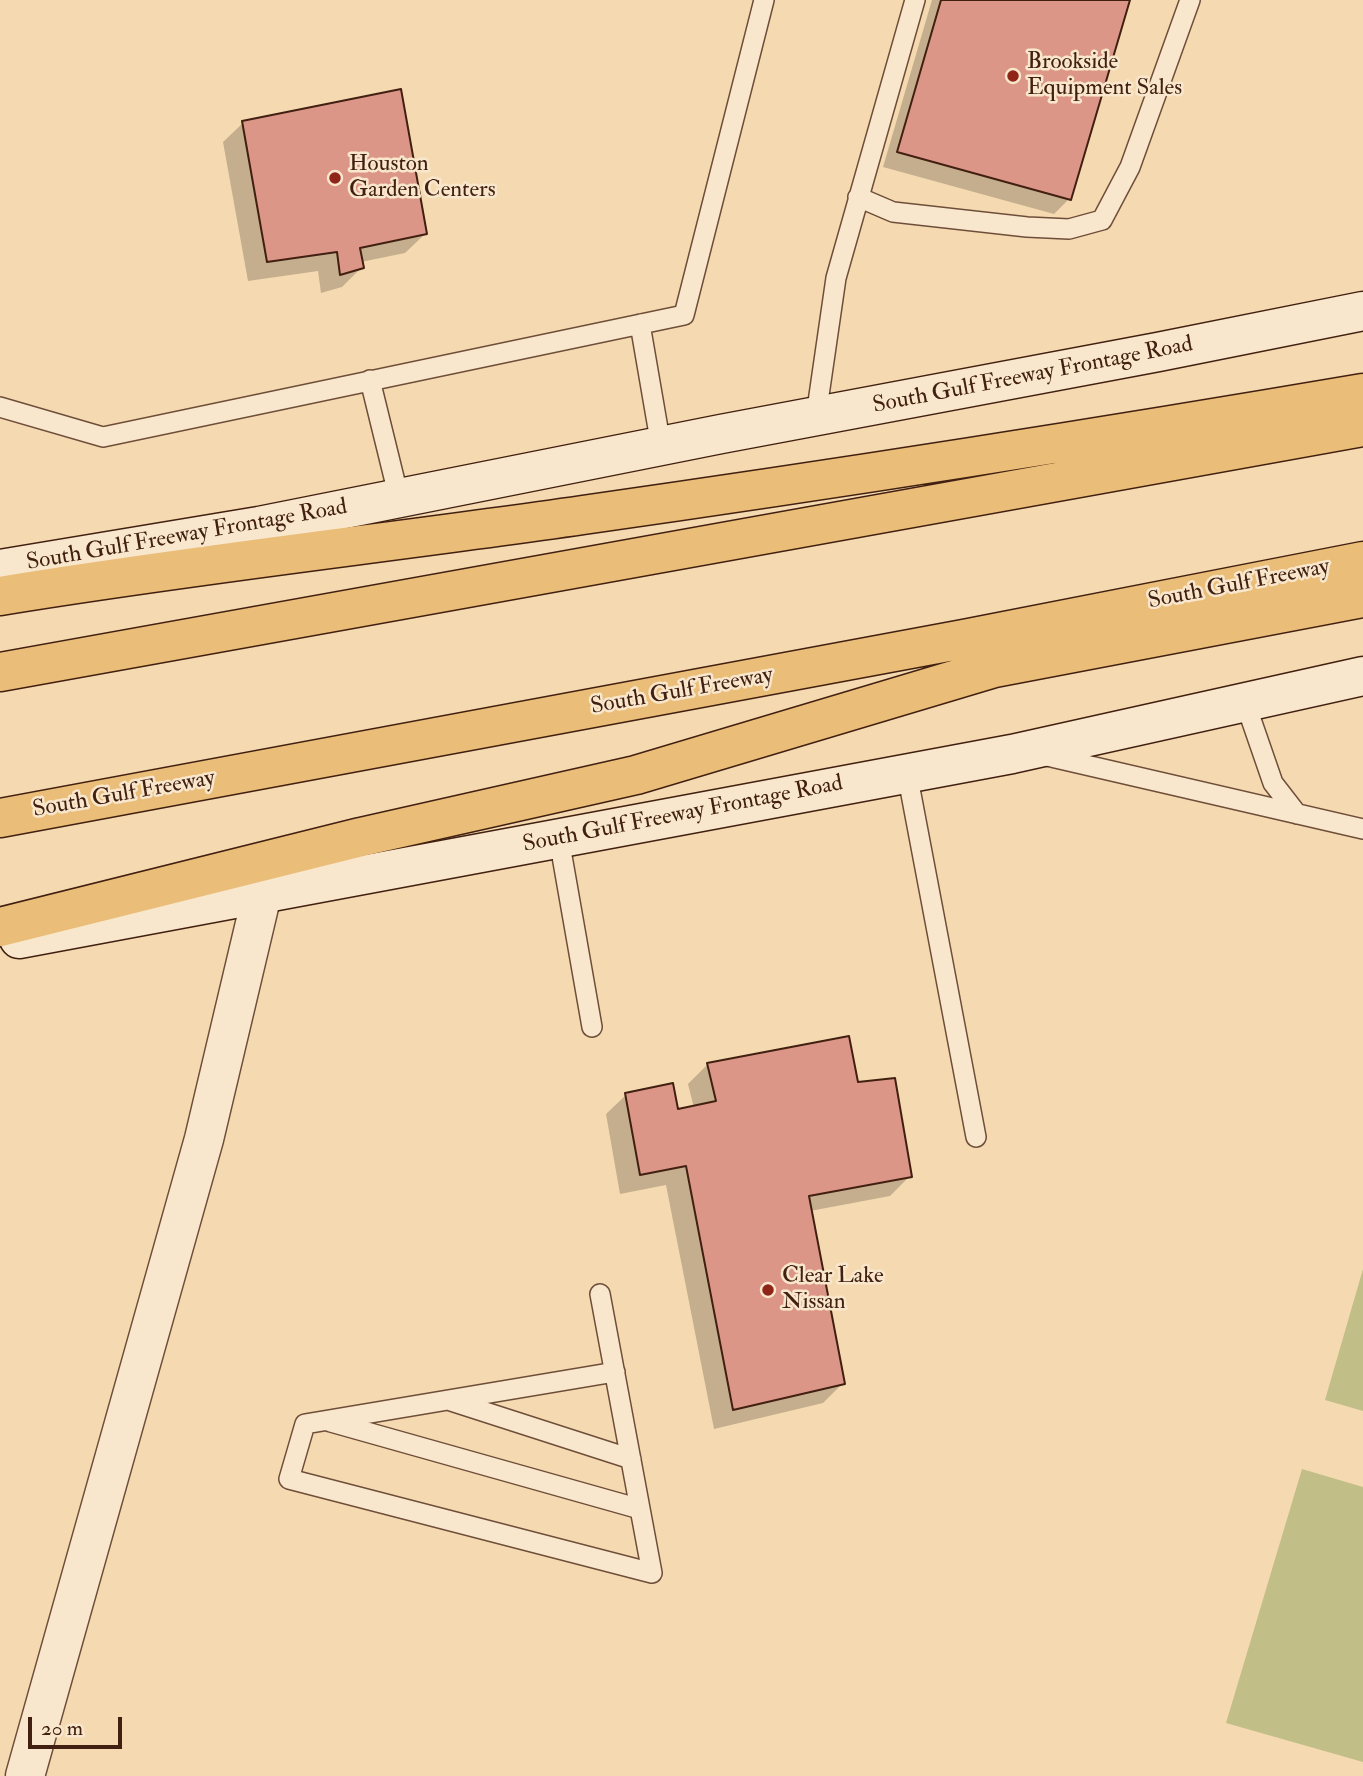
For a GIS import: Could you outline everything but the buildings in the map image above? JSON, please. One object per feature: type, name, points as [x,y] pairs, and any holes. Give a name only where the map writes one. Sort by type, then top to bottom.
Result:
[{"type":"highway","points":[[0,596],[96,580],[622,510],[1095,438],[1363,393]]},
{"type":"highway","points":[[0,672],[1363,427]]},
{"type":"highway","name":"South Gulf Freeway","points":[[0,818],[964,639],[1363,561]]},
{"type":"highway","points":[[0,927],[347,841],[636,775],[995,668],[1363,598]]},
{"type":"main road","name":"South Gulf Freeway Frontage Road","points":[[0,569],[259,526],[1363,311]]},
{"type":"main road","name":"South Gulf Freeway Frontage Road","points":[[0,942],[1026,751],[1363,676]]},
{"type":"main road","points":[[25,1776],[204,1139],[262,894]]},
{"type":"lane","points":[[0,407],[103,437],[684,315],[764,0]]},
{"type":"lane","points":[[816,416],[836,278],[915,0]]},
{"type":"lane","points":[[858,197],[893,212],[1027,227],[1069,229],[1102,220],[1129,167],[1190,0]]},
{"type":"lane","points":[[640,324],[661,446]]},
{"type":"lane","points":[[370,380],[399,498]]},
{"type":"lane","points":[[1245,702],[1273,783],[1297,814]]},
{"type":"lane","points":[[1026,751],[1363,829]]},
{"type":"lane","points":[[907,773],[976,1137]]},
{"type":"lane","points":[[559,839],[592,1027]]},
{"type":"lane","points":[[600,1294],[615,1372],[652,1573],[289,1479],[305,1424],[615,1372]]},
{"type":"lane","points":[[447,1400],[631,1459]]},
{"type":"lane","points":[[324,1421],[640,1509]]},
{"type":"shaded area","points":[[1363,1269],[1363,1411],[1325,1400]]},
{"type":"shaded area","points":[[1302,1469],[1363,1487],[1363,1762],[1226,1723]]},
{"type":"place","name":"Brookside Equipment Sales","points":[[1013,76]]},
{"type":"place","name":"Houston Garden Centers","points":[[335,178]]},
{"type":"place","name":"Clear Lake Nissan","points":[[768,1290]]}]
